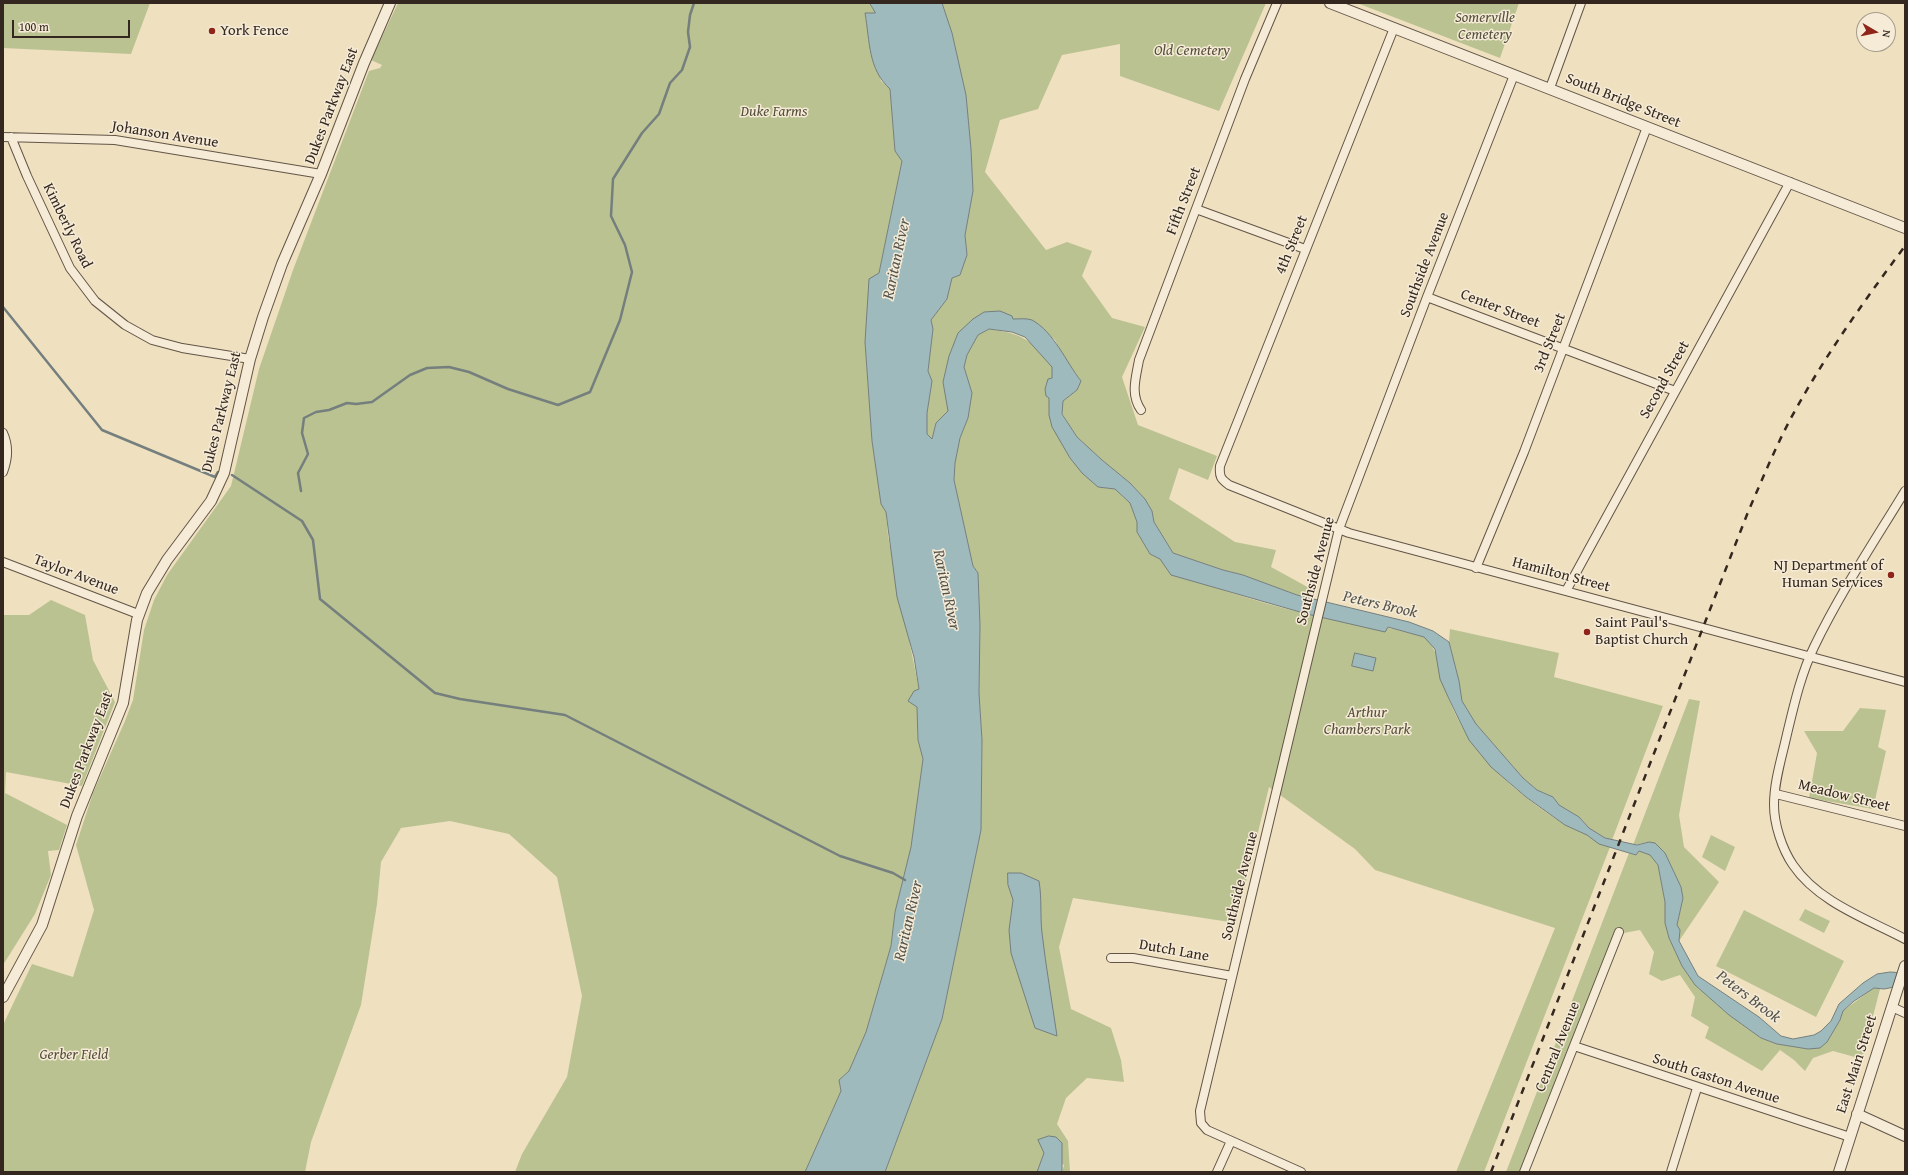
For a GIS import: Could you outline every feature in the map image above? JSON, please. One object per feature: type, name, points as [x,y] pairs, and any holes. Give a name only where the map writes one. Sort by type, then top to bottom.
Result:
[{"type":"street","name":"Dukes Parkway East","points":[[3,997],[42,925],[77,816],[123,703],[138,614],[154,580],[211,501],[218,488],[228,458],[250,359],[263,317],[282,264],[321,174],[364,63],[390,3]]},
{"type":"street","name":"Fifth Street","points":[[1141,410],[1137,404],[1134,389],[1139,360],[1196,209],[1277,3]]},
{"type":"street","name":"South Bridge Street","points":[[1330,3],[1905,228]]},
{"type":"street","points":[[1550,88],[1581,3]]},
{"type":"street","name":"4th Street","points":[[1219,474],[1220,466],[1305,249],[1394,28]]},
{"type":"street","name":"Southside Avenue","points":[[1231,1141],[1207,1130],[1201,1123],[1200,1111],[1266,841],[1339,529],[1427,297],[1514,75]]},
{"type":"street","name":"3rd Street","points":[[1476,568],[1524,452],[1648,127]]},
{"type":"street","name":"Johanson Avenue","points":[[7,137],[115,140],[321,174]]},
{"type":"street","name":"Kimberly Road","points":[[7,137],[70,268],[95,301],[125,325],[152,340],[182,348],[250,359]]},
{"type":"street","name":"Second Street","points":[[1566,591],[1790,182]]},
{"type":"street","points":[[1196,209],[1305,249]]},
{"type":"street","name":"Center Street","points":[[1427,297],[1675,391]]},
{"type":"street","points":[[3,433],[7,445],[7,456],[3,472]]},
{"type":"street","name":"Hamilton Street","points":[[1219,474],[1221,479],[1229,485],[1339,529],[1476,568],[1905,682]]},
{"type":"street","points":[[1905,491],[1840,600],[1810,656],[1796,699],[1780,765],[1774,805],[1785,852],[1793,865],[1811,885],[1835,904],[1905,939]]},
{"type":"street","name":"Taylor Avenue","points":[[3,562],[138,614]]},
{"type":"street","name":"Meadow Street","points":[[1776,794],[1905,826]]},
{"type":"street","name":"Central Avenue","points":[[1524,1172],[1619,932]]},
{"type":"street","name":"Dutch Lane","points":[[1111,958],[1132,958],[1232,976]]},
{"type":"street","name":"East Main Street","points":[[1839,1172],[1905,967]]},
{"type":"street","points":[[1892,1007],[1905,1013]]},
{"type":"street","name":"South Gaston Avenue","points":[[1574,1046],[1697,1088],[1850,1137]]},
{"type":"street","points":[[1671,1172],[1697,1088]]},
{"type":"street","points":[[1857,1114],[1905,1136]]},
{"type":"street","points":[[1217,1172],[1231,1141],[1301,1172]]},
{"type":"green space","points":[[3,3],[150,3],[131,54],[3,48]]},
{"type":"green space","points":[[398,3],[870,3],[875,13],[865,14],[881,81],[890,89],[895,151],[902,160],[879,273],[868,311],[865,342],[872,441],[881,504],[886,512],[888,536],[919,689],[914,691],[917,706],[918,740],[923,759],[911,847],[895,912],[891,946],[866,1032],[849,1071],[839,1080],[841,1091],[805,1172],[515,1172],[522,1154],[567,1077],[582,996],[557,877],[509,834],[450,821],[401,828],[381,862],[377,904],[361,1005],[311,1142],[305,1172],[3,1172],[3,1025],[32,964],[73,977],[94,910],[76,845],[93,793],[133,700],[144,630],[154,600],[167,575],[231,486],[259,369],[293,270],[369,71],[380,68],[382,65],[371,60]]},
{"type":"green space","name":"Old Cemetery","points":[[942,3],[1266,3],[1219,111],[1120,76],[1120,44],[1062,55],[1038,109],[1000,120],[985,172],[1046,250],[1067,242],[1092,251],[1082,276],[1112,318],[1145,327],[1122,377],[1138,425],[1217,456],[1208,480],[1179,468],[1169,499],[1235,542],[1276,550],[1271,567],[1313,590],[1311,598],[1297,595],[1243,575],[1223,570],[1173,553],[1154,522],[1152,511],[1145,499],[1130,483],[1077,437],[1062,413],[1063,401],[1077,390],[1081,381],[1064,359],[1055,340],[1031,320],[1013,319],[958,333],[949,356],[943,382],[949,411],[936,423],[932,439],[927,434],[927,413],[932,381],[928,371],[933,329],[931,320],[947,299],[952,278],[960,275],[967,255],[965,235],[973,191],[966,95],[952,33]]},
{"type":"green space","name":"Somerville Cemetery","points":[[1357,3],[1519,3],[1500,58]]},
{"type":"green space","name":"Arthur Chambers Park","points":[[989,329],[1010,333],[1026,339],[1053,367],[1049,404],[1063,444],[1070,458],[1098,487],[1115,489],[1130,503],[1137,522],[1137,532],[1150,554],[1160,558],[1171,574],[1248,598],[1307,614],[1417,634],[1424,637],[1429,642],[1437,656],[1449,700],[1458,720],[1482,755],[1496,771],[1528,799],[1564,824],[1610,847],[1484,1172],[1456,1172],[1555,928],[1375,870],[1355,849],[1269,787],[1236,923],[1073,898],[1059,947],[1071,1009],[1111,1028],[1121,1060],[1124,1082],[1087,1078],[1066,1098],[1057,1124],[1068,1141],[1070,1172],[1062,1172],[1064,1165],[1044,1153],[1037,1172],[885,1172],[942,1019],[981,830],[982,740],[979,693],[980,625],[978,573],[973,566],[954,480],[955,463],[960,438],[968,418],[972,393],[964,367],[967,355],[978,335]]},
{"type":"green space","points":[[51,600],[85,615],[93,660],[115,702],[82,786],[6,772],[5,793],[67,825],[59,850],[48,851],[51,875],[35,914],[3,965],[3,615],[29,615]]},
{"type":"green space","points":[[1450,629],[1559,653],[1554,677],[1663,706],[1612,840],[1605,838],[1589,828],[1579,817],[1559,805],[1553,797],[1537,790],[1523,778],[1476,724],[1462,701],[1459,681],[1449,642]]},
{"type":"green space","points":[[1689,699],[1700,701],[1679,815],[1684,847],[1719,882],[1679,941],[1680,930],[1677,925],[1683,898],[1681,887],[1665,853],[1649,842],[1633,845]]},
{"type":"green space","points":[[1860,708],[1886,710],[1878,747],[1886,751],[1873,809],[1809,798],[1817,753],[1804,731],[1843,731]]},
{"type":"green space","points":[[1711,835],[1735,847],[1725,871],[1702,857]]},
{"type":"green space","points":[[1639,851],[1650,854],[1658,865],[1665,902],[1665,923],[1669,938],[1682,966],[1695,985],[1729,1015],[1761,1038],[1777,1044],[1808,1049],[1827,1042],[1840,1020],[1843,1011],[1874,988],[1880,989],[1862,1059],[1833,1051],[1813,1058],[1805,1071],[1794,1060],[1780,1050],[1762,1071],[1705,1038],[1709,1027],[1691,1016],[1695,997],[1680,975],[1662,981],[1649,974],[1654,952],[1640,930],[1613,935],[1519,1172],[1506,1172],[1629,853],[1636,855]]},
{"type":"green space","points":[[1805,909],[1830,921],[1824,933],[1799,920]]},
{"type":"green space","points":[[1744,910],[1844,961],[1816,1017],[1716,966]]},
{"type":"water","name":"Raritan River","points":[[870,3],[942,3],[952,33],[966,95],[973,191],[965,235],[967,255],[960,275],[952,278],[947,299],[931,320],[933,329],[928,371],[932,381],[927,413],[927,434],[932,439],[936,423],[948,411],[943,382],[949,356],[958,333],[973,319],[984,312],[1000,311],[1012,316],[1013,319],[1032,320],[1047,332],[1081,381],[1077,390],[1063,401],[1062,414],[1077,437],[1130,483],[1145,499],[1152,511],[1154,522],[1173,553],[1223,570],[1243,575],[1297,595],[1409,622],[1433,631],[1449,642],[1459,681],[1462,701],[1476,724],[1523,778],[1537,790],[1553,797],[1559,805],[1579,817],[1589,828],[1605,838],[1637,845],[1649,842],[1655,843],[1665,853],[1681,887],[1683,898],[1677,925],[1680,930],[1679,941],[1698,976],[1759,1017],[1781,1036],[1793,1039],[1814,1035],[1821,1031],[1831,1021],[1839,1004],[1863,983],[1877,974],[1890,972],[1905,973],[1905,985],[1884,989],[1874,988],[1854,1001],[1843,1011],[1840,1020],[1827,1042],[1820,1048],[1808,1049],[1777,1044],[1761,1038],[1729,1015],[1695,985],[1682,966],[1669,938],[1665,923],[1665,902],[1658,865],[1650,855],[1639,851],[1636,855],[1599,844],[1587,835],[1565,825],[1526,797],[1491,767],[1469,740],[1440,679],[1435,649],[1424,637],[1388,627],[1385,632],[1307,614],[1171,575],[1160,559],[1150,554],[1137,532],[1137,522],[1130,503],[1115,489],[1098,487],[1082,473],[1070,458],[1052,427],[1049,415],[1049,398],[1046,396],[1045,389],[1048,379],[1052,378],[1052,367],[1025,337],[1012,332],[989,329],[978,335],[967,355],[964,367],[972,393],[968,418],[960,438],[955,463],[954,480],[973,566],[978,573],[980,625],[979,693],[982,740],[981,830],[942,1019],[885,1172],[805,1172],[841,1091],[839,1080],[849,1071],[866,1032],[891,946],[895,912],[911,847],[923,759],[918,740],[917,707],[908,701],[914,691],[919,689],[914,657],[897,597],[886,512],[881,504],[872,441],[865,342],[869,279],[879,273],[902,161],[895,151],[890,89],[878,73],[869,45],[865,13],[875,13]]},
{"type":"water","points":[[1355,653],[1376,658],[1373,671],[1352,666]]},
{"type":"water","points":[[1008,873],[1021,873],[1039,881],[1042,933],[1057,1036],[1035,1028],[1011,953],[1009,930],[1013,900],[1008,885]]},
{"type":"water","points":[[1049,1136],[1056,1137],[1062,1143],[1062,1172],[1037,1172],[1044,1153],[1038,1140]]},
{"type":"waterway","points":[[301,491],[298,473],[308,454],[302,433],[304,418],[316,412],[329,410],[347,403],[356,404],[372,402],[410,375],[427,368],[449,367],[469,372],[508,389],[558,405],[590,392],[620,320],[632,272],[625,245],[611,216],[613,179],[642,133],[659,114],[670,83],[682,70],[690,47],[688,32],[690,15],[694,3]]},
{"type":"waterway","points":[[3,307],[102,430],[215,477],[218,472]]},
{"type":"waterway","name":"Raritan River","points":[[232,475],[302,521],[313,540],[320,599],[435,693],[460,699],[565,715],[840,856],[893,873],[905,880]]},
{"type":"railway","points":[[1491,1172],[1748,512],[1769,464],[1791,418],[1817,373],[1905,246]]},
{"type":"place","name":"York Fence","points":[[212,31]]},
{"type":"place","name":"NJ Department of Human Services","points":[[1891,575]]},
{"type":"place","name":"Saint Paul's Baptist Church","points":[[1587,632]]},
{"type":"park label","name":"Duke Farms","points":[[774,112]]},
{"type":"park label","name":"Gerber Field","points":[[74,1055]]},
{"type":"water label","name":"Peters Brook","points":[[1380,605]]},
{"type":"water label","name":"Peters Brook","points":[[1748,997]]}]
